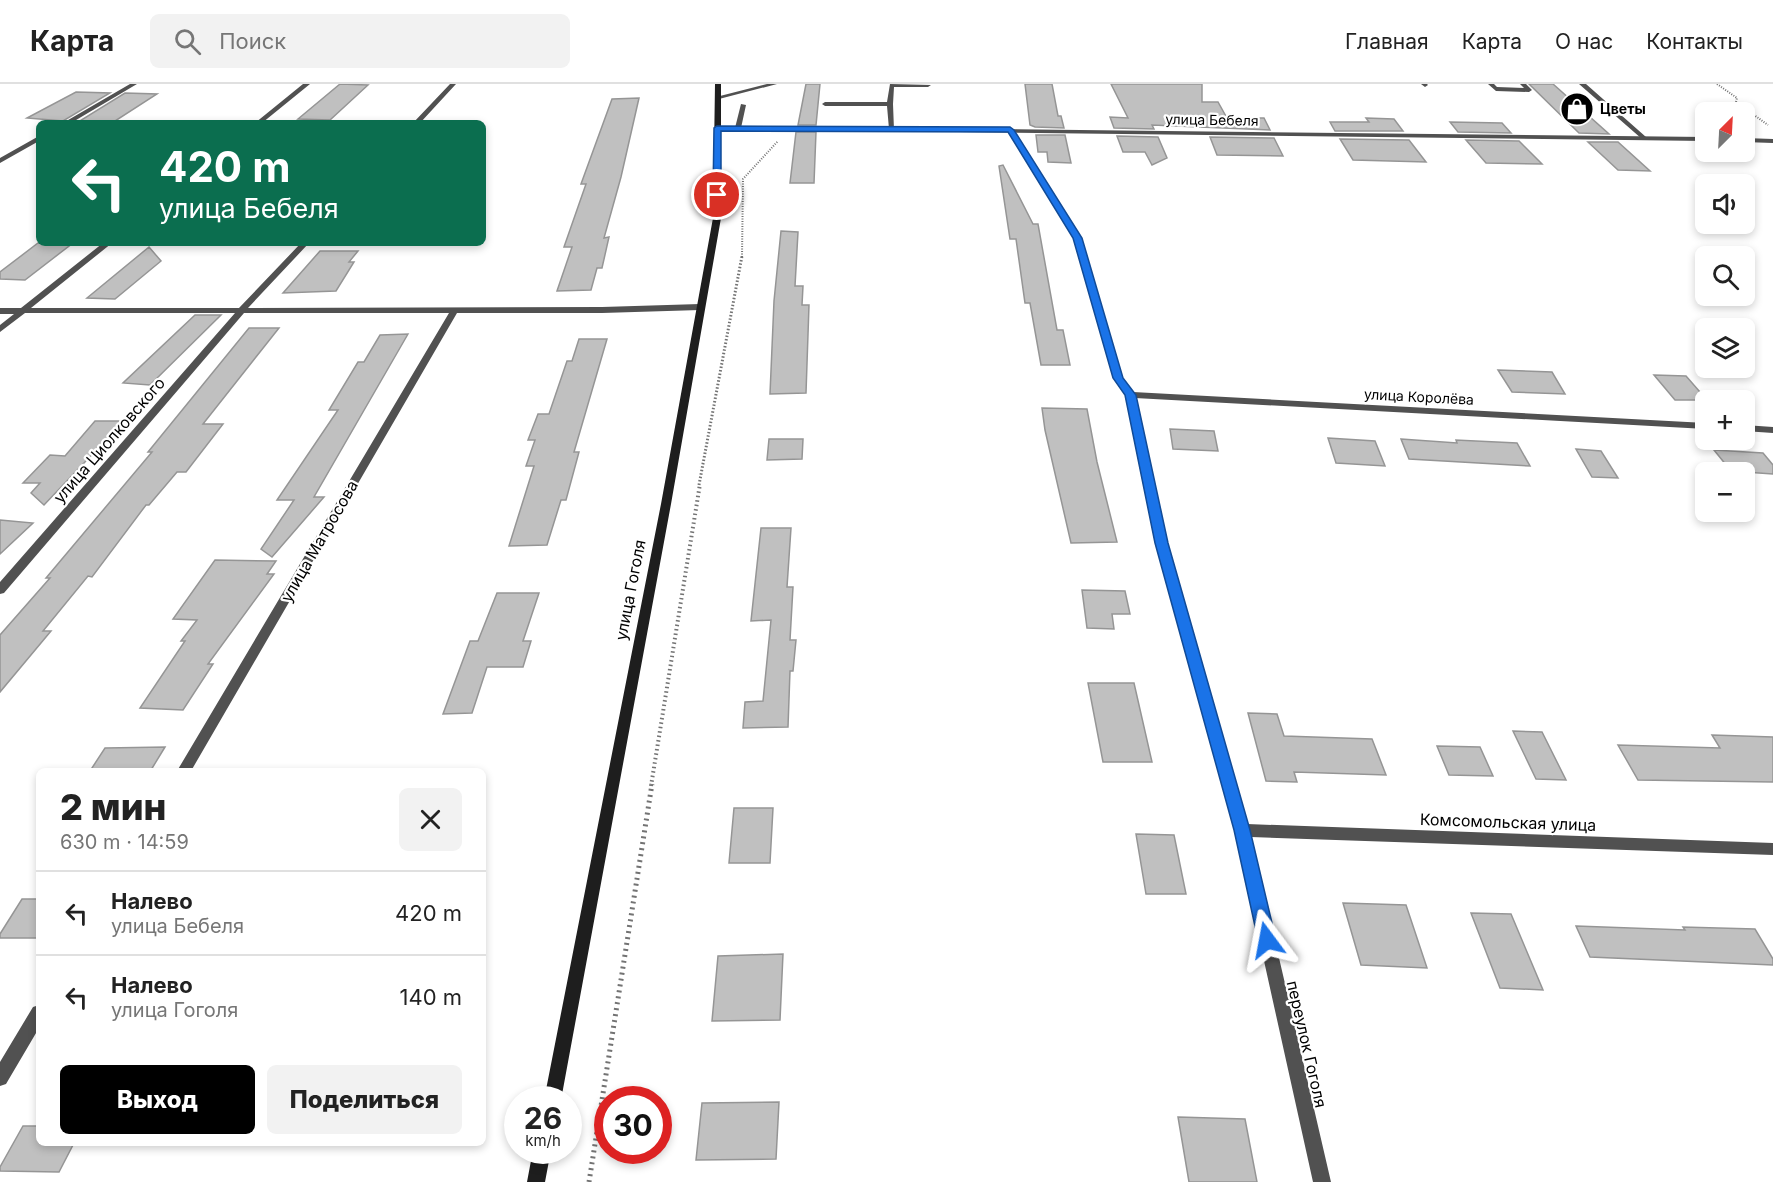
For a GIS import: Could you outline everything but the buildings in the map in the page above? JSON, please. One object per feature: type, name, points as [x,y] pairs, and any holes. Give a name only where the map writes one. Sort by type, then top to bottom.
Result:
[{"type":"main road","name":"улица Гоголя","points":[[555,1086],[666,504],[717,218],[718,84]]},
{"type":"main road","points":[[536,1182],[539,1164]]},
{"type":"street","points":[[71,120],[134,84]]},
{"type":"street","points":[[262,120],[307,84]]},
{"type":"street","points":[[420,120],[453,84]]},
{"type":"street","points":[[1582,84],[1644,138]]},
{"type":"street","name":"улица Бебеля","points":[[717,128],[1695,140]]},
{"type":"street","name":"переулок Гоголя","points":[[1010,130],[1077,238],[1118,378],[1130,395],[1161,543],[1242,830],[1322,1182]]},
{"type":"street","points":[[0,161],[36,140]]},
{"type":"street","points":[[1755,140],[1773,141]]},
{"type":"street","points":[[0,329],[104,246]]},
{"type":"street","name":"улица Циолковского","points":[[0,590],[241,311],[302,246]]},
{"type":"street","points":[[0,310],[454,311],[700,307]]},
{"type":"street","name":"улица Матросова","points":[[186,768],[454,311]]},
{"type":"street","name":"улица Королёва","points":[[1130,395],[1695,425]]},
{"type":"street","points":[[1755,429],[1773,430]]},
{"type":"street","name":"Комсомольская улица","points":[[1242,830],[1773,849]]},
{"type":"street","points":[[0,1078],[36,1018]]},
{"type":"lane","points":[[719,97],[774,84]]},
{"type":"lane","points":[[1491,84],[1496,89],[1529,90],[1523,84]]},
{"type":"lane","points":[[892,129],[890,104],[892,85],[928,86]]},
{"type":"lane","points":[[825,104],[890,104]]},
{"type":"lane","points":[[738,128],[743,105]]},
{"type":"path","points":[[1717,84],[1737,98],[1736,102],[1773,129]]},
{"type":"path","points":[[589,1182],[696,503],[743,254],[743,179],[790,128]]},
{"type":"place","name":"Цветы","points":[[1577,109]]},
{"type":"route","points":[[717,195],[717,128],[1010,130],[1077,238],[1095,292],[1118,378],[1130,395],[1161,543],[1242,830],[1267,940]]}]
